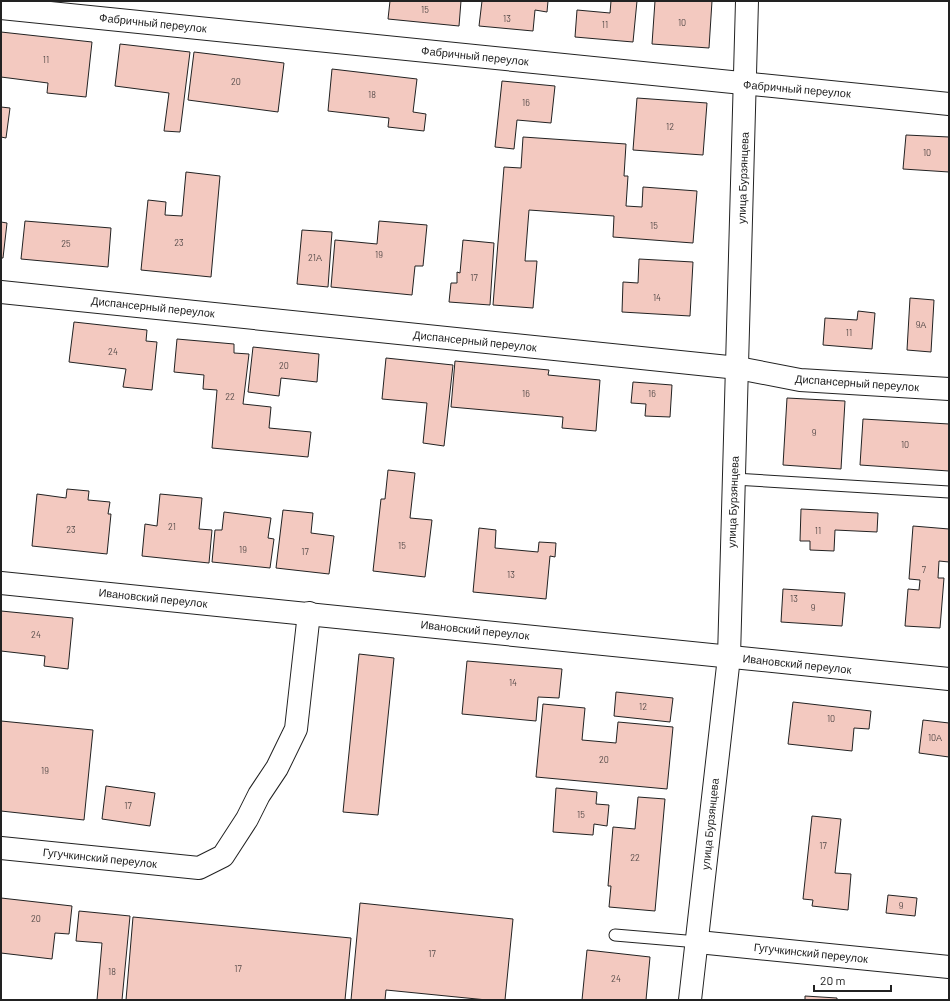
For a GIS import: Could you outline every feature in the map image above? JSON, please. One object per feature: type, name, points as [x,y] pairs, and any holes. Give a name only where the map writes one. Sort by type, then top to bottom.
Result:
[{"type":"street","name":"улица Бурзянцева","points":[[690,1000],[698,942],[729,657],[746,84],[747,1]]},
{"type":"street","name":"Фабричный переулок","points":[[1,8],[949,104]]},
{"type":"street","name":"Диспансерный переулок","points":[[1,292],[738,368],[800,380],[949,389]]},
{"type":"street","name":"Ивановский переулок","points":[[1,583],[949,679]]},
{"type":"street","name":"Гугучкинский переулок","points":[[1,848],[199,868],[223,856],[247,819],[259,795],[277,768],[296,729],[309,613]]},
{"type":"street","name":"Гугучкинский переулок","points":[[698,942],[949,967]]},
{"type":"lane","points":[[734,479],[949,492]]},
{"type":"lane","points":[[615,935],[698,942]]},
{"type":"building","points":[[390,1],[461,1],[459,26],[388,19]]},
{"type":"building","points":[[482,1],[548,1],[547,12],[535,10],[533,31],[479,26]]},
{"type":"building","points":[[611,1],[637,1],[633,42],[575,37],[577,10],[610,13]]},
{"type":"building","points":[[655,1],[712,1],[709,48],[652,44]]},
{"type":"building","points":[[1,32],[92,42],[86,97],[47,93],[48,83],[1,77]]},
{"type":"building","points":[[120,44],[190,52],[180,132],[164,131],[169,93],[115,86]]},
{"type":"building","points":[[194,52],[284,63],[278,112],[188,100]]},
{"type":"building","points":[[332,69],[417,79],[413,112],[426,114],[424,131],[388,127],[389,118],[328,111]]},
{"type":"building","points":[[502,81],[555,86],[551,123],[517,120],[514,149],[495,147]]},
{"type":"building","points":[[637,98],[707,103],[703,155],[633,150]]},
{"type":"building","points":[[1,107],[10,108],[6,138],[1,137]]},
{"type":"building","points":[[906,135],[949,137],[949,172],[903,169]]},
{"type":"building","points":[[523,137],[626,144],[624,176],[628,176],[626,206],[642,207],[643,187],[697,191],[693,243],[613,237],[614,216],[529,210],[525,261],[537,261],[533,308],[493,305],[504,167],[521,168]]},
{"type":"building","points":[[186,172],[220,176],[211,277],[141,270],[148,200],[166,202],[165,215],[182,216]]},
{"type":"building","points":[[25,221],[111,228],[108,267],[21,259]]},
{"type":"building","points":[[379,221],[427,225],[423,266],[415,266],[412,295],[331,287],[335,240],[377,244]]},
{"type":"building","points":[[1,222],[7,223],[3,258],[1,258]]},
{"type":"building","points":[[302,230],[332,232],[328,287],[297,284]]},
{"type":"building","points":[[463,240],[494,243],[490,305],[449,302],[451,283],[457,283],[457,272],[460,273]]},
{"type":"building","points":[[639,259],[693,262],[690,316],[622,312],[623,282],[638,283]]},
{"type":"building","points":[[910,298],[934,300],[931,352],[907,350]]},
{"type":"building","points":[[858,311],[875,313],[872,349],[823,345],[825,318],[857,320]]},
{"type":"building","points":[[74,322],[147,330],[146,341],[157,342],[152,390],[123,387],[126,369],[69,362]]},
{"type":"building","points":[[177,339],[234,344],[234,353],[249,354],[243,404],[271,407],[269,428],[311,432],[308,457],[212,448],[217,390],[203,389],[204,375],[174,372]]},
{"type":"building","points":[[253,347],[319,354],[317,382],[281,378],[279,396],[248,392]]},
{"type":"building","points":[[386,358],[453,365],[444,446],[423,443],[427,403],[382,399]]},
{"type":"building","points":[[455,361],[549,370],[548,375],[600,380],[596,431],[562,428],[563,417],[451,407]]},
{"type":"building","points":[[633,382],[672,385],[670,417],[645,416],[646,404],[631,403]]},
{"type":"building","points":[[787,398],[845,401],[841,469],[783,465]]},
{"type":"building","points":[[863,419],[949,424],[949,471],[860,465]]},
{"type":"building","points":[[388,470],[415,473],[410,518],[432,520],[425,577],[373,571],[381,499],[385,499]]},
{"type":"building","points":[[67,489],[89,491],[88,500],[110,502],[108,514],[111,514],[107,554],[32,546],[37,494],[66,498]]},
{"type":"building","points":[[160,494],[202,498],[199,529],[212,530],[209,563],[142,556],[145,524],[157,526]]},
{"type":"building","points":[[801,509],[878,513],[877,532],[835,530],[834,551],[810,550],[810,541],[800,541]]},
{"type":"building","points":[[283,510],[313,513],[311,533],[334,536],[329,574],[276,568]]},
{"type":"building","points":[[224,512],[271,518],[268,538],[274,539],[270,568],[212,562],[215,530],[222,530]]},
{"type":"building","points":[[913,526],[949,529],[949,562],[939,561],[938,578],[944,578],[940,628],[905,626],[908,589],[919,590],[920,580],[909,579]]},
{"type":"building","points":[[479,528],[496,530],[495,548],[538,552],[539,542],[556,543],[555,557],[550,556],[546,599],[473,592]]},
{"type":"building","points":[[783,589],[845,593],[842,626],[781,622]]},
{"type":"building","points":[[1,611],[73,618],[68,669],[44,666],[45,656],[1,651]]},
{"type":"building","points":[[359,654],[394,658],[378,815],[343,812]]},
{"type":"building","points":[[467,661],[562,669],[559,698],[538,697],[536,721],[462,714]]},
{"type":"building","points":[[616,692],[673,698],[670,722],[614,716]]},
{"type":"building","points":[[793,702],[871,711],[869,729],[854,728],[852,751],[788,744]]},
{"type":"building","points":[[543,704],[585,708],[582,740],[616,743],[618,722],[673,727],[667,789],[536,777]]},
{"type":"building","points":[[923,720],[949,723],[949,757],[919,753]]},
{"type":"building","points":[[1,721],[93,730],[84,820],[1,811]]},
{"type":"building","points":[[106,786],[155,793],[150,826],[102,819]]},
{"type":"building","points":[[556,788],[597,792],[596,804],[609,805],[607,826],[594,824],[593,835],[553,832]]},
{"type":"building","points":[[638,797],[665,799],[655,911],[609,907],[611,886],[608,886],[613,827],[635,829]]},
{"type":"building","points":[[812,816],[841,819],[835,873],[851,874],[848,910],[812,906],[813,900],[803,899]]},
{"type":"building","points":[[888,895],[917,898],[915,916],[886,913]]},
{"type":"building","points":[[1,898],[72,906],[69,934],[55,933],[52,959],[1,953]]},
{"type":"building","points":[[360,903],[513,919],[505,1000],[487,1000],[386,990],[385,1000],[351,1000]]},
{"type":"building","points":[[79,911],[130,916],[122,1000],[97,1000],[102,943],[76,941]]},
{"type":"building","points":[[133,917],[351,938],[345,1000],[126,1000]]},
{"type":"building","points":[[587,950],[650,957],[646,1000],[582,1000]]},
{"type":"building","points":[[805,996],[837,998],[837,1000],[805,1000]]}]
